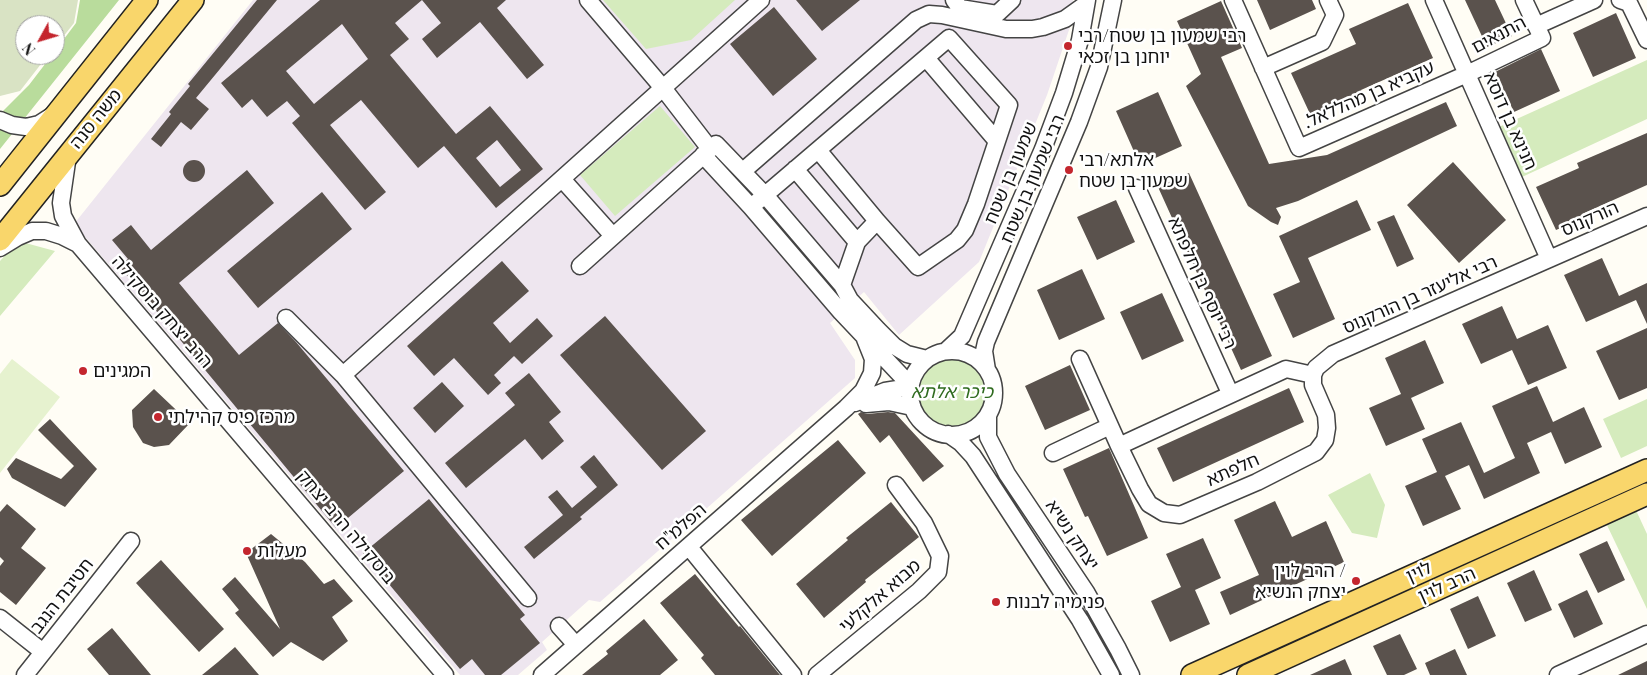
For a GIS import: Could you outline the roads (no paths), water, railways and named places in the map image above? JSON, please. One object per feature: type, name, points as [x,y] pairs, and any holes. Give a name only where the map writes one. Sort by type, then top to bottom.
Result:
[{"type":"main road","name":"משה סנה","points":[[0,185],[148,0]]},
{"type":"main road","name":"משה סנה","points":[[0,240],[68,153],[194,0]]},
{"type":"main road","name":"לוין","points":[[1192,675],[1647,470]]},
{"type":"main road","name":"הרב לוין","points":[[1248,675],[1647,494]]},
{"type":"street","points":[[588,0],[662,88],[751,207],[865,338],[910,386]]},
{"type":"street","points":[[343,375],[761,0]]},
{"type":"street","points":[[954,0],[960,8],[997,14],[1012,0]]},
{"type":"street","name":".עקביא בן מהללאל","points":[[1233,0],[1298,148],[1467,74]]},
{"type":"street","points":[[1263,68],[1322,42],[1335,15],[1328,0]]},
{"type":"street","name":"חנינא בן דוסא","points":[[1434,0],[1550,259]]},
{"type":"street","name":"התנאים","points":[[1467,74],[1542,38],[1524,0]]},
{"type":"street","name":"התנאים","points":[[1536,26],[1594,0]]},
{"type":"street","points":[[1620,0],[1629,3],[1647,40]]},
{"type":"street","points":[[743,171],[916,20],[930,14],[1006,29],[1032,29],[1044,27],[1065,19],[1086,2]]},
{"type":"street","name":"שמעון בן שטח","points":[[947,350],[962,336],[1043,149],[1064,94],[1078,49],[1086,2]]},
{"type":"street","name":"רבי שמעון בן שטח","points":[[987,370],[984,351],[986,342],[1080,122],[1099,67],[1114,3]]},
{"type":"street","points":[[751,207],[949,38],[1009,105],[976,204],[964,230],[957,240],[918,267],[877,222],[818,150]]},
{"type":"street","points":[[926,58],[996,140]]},
{"type":"street","points":[[0,120],[12,125],[26,127],[39,124],[57,112]]},
{"type":"street","points":[[709,149],[743,171],[766,195],[842,285],[850,300],[894,346],[907,354],[927,359]]},
{"type":"street","points":[[580,266],[709,149]]},
{"type":"street","name":"הרב יצחק בוסקילה","points":[[68,153],[61,203],[63,216],[78,244],[216,406]]},
{"type":"street","points":[[795,169],[857,242]]},
{"type":"street","points":[[562,179],[613,236]]},
{"type":"street","name":"רבי יוסף בן חלפתא","points":[[1137,188],[1230,394]]},
{"type":"street","name":"הורקנוס","points":[[1550,259],[1647,216]]},
{"type":"street","points":[[842,285],[857,242],[877,222]]},
{"type":"street","name":"הרב יצחק בוסקילה","points":[[0,248],[32,231],[46,231],[78,244]]},
{"type":"street","name":"רבי אליעזר בן הורקנוס","points":[[1313,375],[1316,368],[1334,354],[1550,259]]},
{"type":"street","points":[[286,318],[343,375],[528,598]]},
{"type":"street","points":[[846,408],[863,391],[872,373],[872,359],[865,338]]},
{"type":"street","points":[[947,350],[956,350],[970,354],[978,359],[992,378],[994,392],[988,415],[979,425],[962,434],[934,431],[926,426],[916,415],[912,407],[910,386],[918,368],[936,353],[947,350]]},
{"type":"street","points":[[1080,359],[1119,446],[1286,369],[1313,375]]},
{"type":"street","name":"חלפתא","points":[[1119,446],[1149,504],[1164,513],[1180,515],[1257,482],[1316,452],[1325,440],[1328,428],[1326,416],[1313,385],[1313,375]]},
{"type":"street","points":[[846,408],[874,394],[910,386]]},
{"type":"street","points":[[846,408],[872,402],[890,402],[912,407]]},
{"type":"street","name":"בוסקילה הרב יצחק","points":[[216,406],[446,675]]},
{"type":"street","name":"הפלמ\"ח","points":[[542,675],[846,408]]},
{"type":"street","name":"יצחק נשיא","points":[[988,415],[988,437],[1007,474],[1086,592],[1118,649],[1134,673]]},
{"type":"street","points":[[1053,453],[1110,426]]},
{"type":"street","points":[[948,434],[973,456],[1080,620],[1111,675]]},
{"type":"street","name":"מבוא אלקלעי","points":[[817,675],[918,591],[938,572],[940,556],[924,523],[896,485]]},
{"type":"street","name":"חטיבת הנגב","points":[[25,675],[131,541]]},
{"type":"street","points":[[689,547],[793,675]]},
{"type":"street","points":[[0,618],[43,652]]},
{"type":"street","points":[[559,626],[576,645]]},
{"type":"street","points":[[1558,675],[1647,634]]},
{"type":"place","name":"רבי שמעון בן שטח/רבי יוחנן בן זכאי","points":[[1068,46]]},
{"type":"place","name":"אלתא/רבי שמעון בן שטח","points":[[1069,170]]},
{"type":"place","name":"המגינים","points":[[83,371]]},
{"type":"place","name":"מרכז פיס קהילתי","points":[[158,417]]},
{"type":"place","name":"מעלות","points":[[247,551]]},
{"type":"place","name":"הרב לוין / יצחק הנשיא","points":[[1356,581]]},
{"type":"place","name":"פנימיה לבנות","points":[[996,602]]},
{"type":"park label","name":"כיכר אלתא","points":[[952,392]]}]
